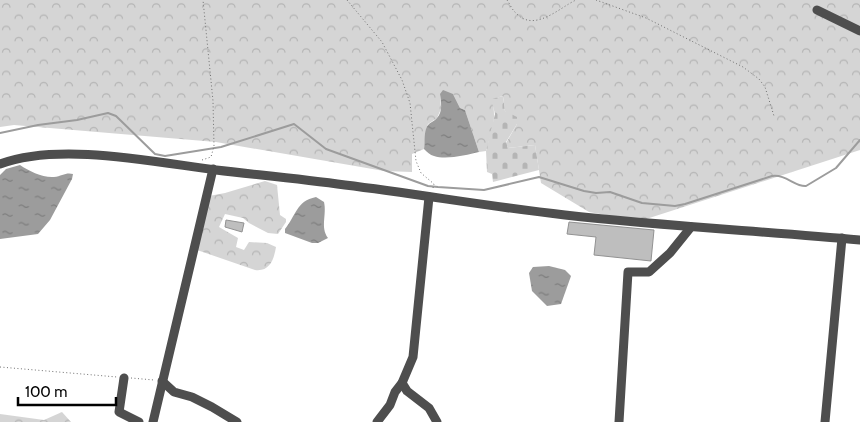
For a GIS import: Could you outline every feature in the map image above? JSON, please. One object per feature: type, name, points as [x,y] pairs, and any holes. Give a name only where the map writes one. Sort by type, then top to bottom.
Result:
[{"type":"street","points":[[817,10],[860,31]]},
{"type":"street","points":[[0,164],[32,156],[57,154],[115,157],[431,194],[566,215],[860,240]]},
{"type":"street","points":[[153,422],[213,169]]},
{"type":"street","points":[[377,422],[390,405],[413,357],[431,194]]},
{"type":"street","points":[[619,422],[628,272],[649,272],[670,253],[691,227]]},
{"type":"street","points":[[825,422],[842,238]]},
{"type":"street","points":[[124,378],[119,412],[139,422]]},
{"type":"street","points":[[162,381],[174,392],[192,397],[237,422]]},
{"type":"street","points":[[402,383],[407,391],[429,408],[437,422]]},
{"type":"path","points":[[195,166],[196,162],[211,157],[214,152],[213,101],[203,0]]},
{"type":"path","points":[[347,0],[382,42],[402,80],[410,103],[416,161],[421,173],[434,184],[431,194]]},
{"type":"path","points":[[507,0],[517,15],[537,21],[548,17],[576,0]]},
{"type":"path","points":[[596,0],[646,18],[743,67],[759,79],[765,87],[774,116]]},
{"type":"path","points":[[0,367],[162,381]]},
{"type":"green space","points":[[0,0],[860,0],[860,150],[640,221],[589,212],[541,183],[535,145],[508,148],[506,143],[517,124],[505,111],[503,96],[492,99],[494,120],[492,131],[486,151],[479,152],[465,110],[460,108],[453,94],[440,94],[441,109],[437,118],[428,124],[424,149],[412,154],[412,172],[384,171],[216,142],[14,125],[0,127]]},
{"type":"green space","points":[[503,96],[505,111],[517,117],[517,124],[506,142],[508,148],[535,145],[539,170],[493,182],[492,174],[487,172],[486,151],[495,114],[491,99]]},
{"type":"green space","points":[[265,181],[277,185],[280,215],[286,219],[278,234],[268,233],[243,218],[225,214],[219,227],[238,238],[236,247],[244,250],[249,242],[267,243],[276,247],[268,267],[255,270],[197,250],[209,196]]},
{"type":"green space","points":[[62,412],[71,422],[0,422],[0,414],[44,420]]},
{"type":"water","points":[[443,90],[453,94],[460,108],[465,110],[479,152],[457,157],[439,157],[433,156],[424,149],[427,127],[440,113],[440,94]]},
{"type":"water","points":[[20,165],[32,172],[45,176],[54,177],[73,174],[72,179],[50,220],[38,234],[0,239],[0,175],[6,169]]},
{"type":"water","points":[[316,197],[324,202],[324,230],[328,238],[318,243],[312,243],[285,233],[285,229],[300,205]]},
{"type":"water","points":[[549,266],[565,270],[571,276],[561,304],[547,306],[532,291],[529,273],[533,267]]},
{"type":"building","points":[[226,220],[244,223],[242,232],[225,227]]},
{"type":"building","points":[[569,222],[654,230],[651,261],[594,255],[596,237],[567,234]]},
{"type":"waterway","points":[[0,133],[108,113],[116,116],[155,154],[165,156],[221,147],[294,124],[326,149],[428,186],[484,190],[539,177],[584,191],[596,193],[610,192],[642,203],[675,206],[772,176],[782,177],[798,185],[806,186],[836,168],[860,140]]}]
